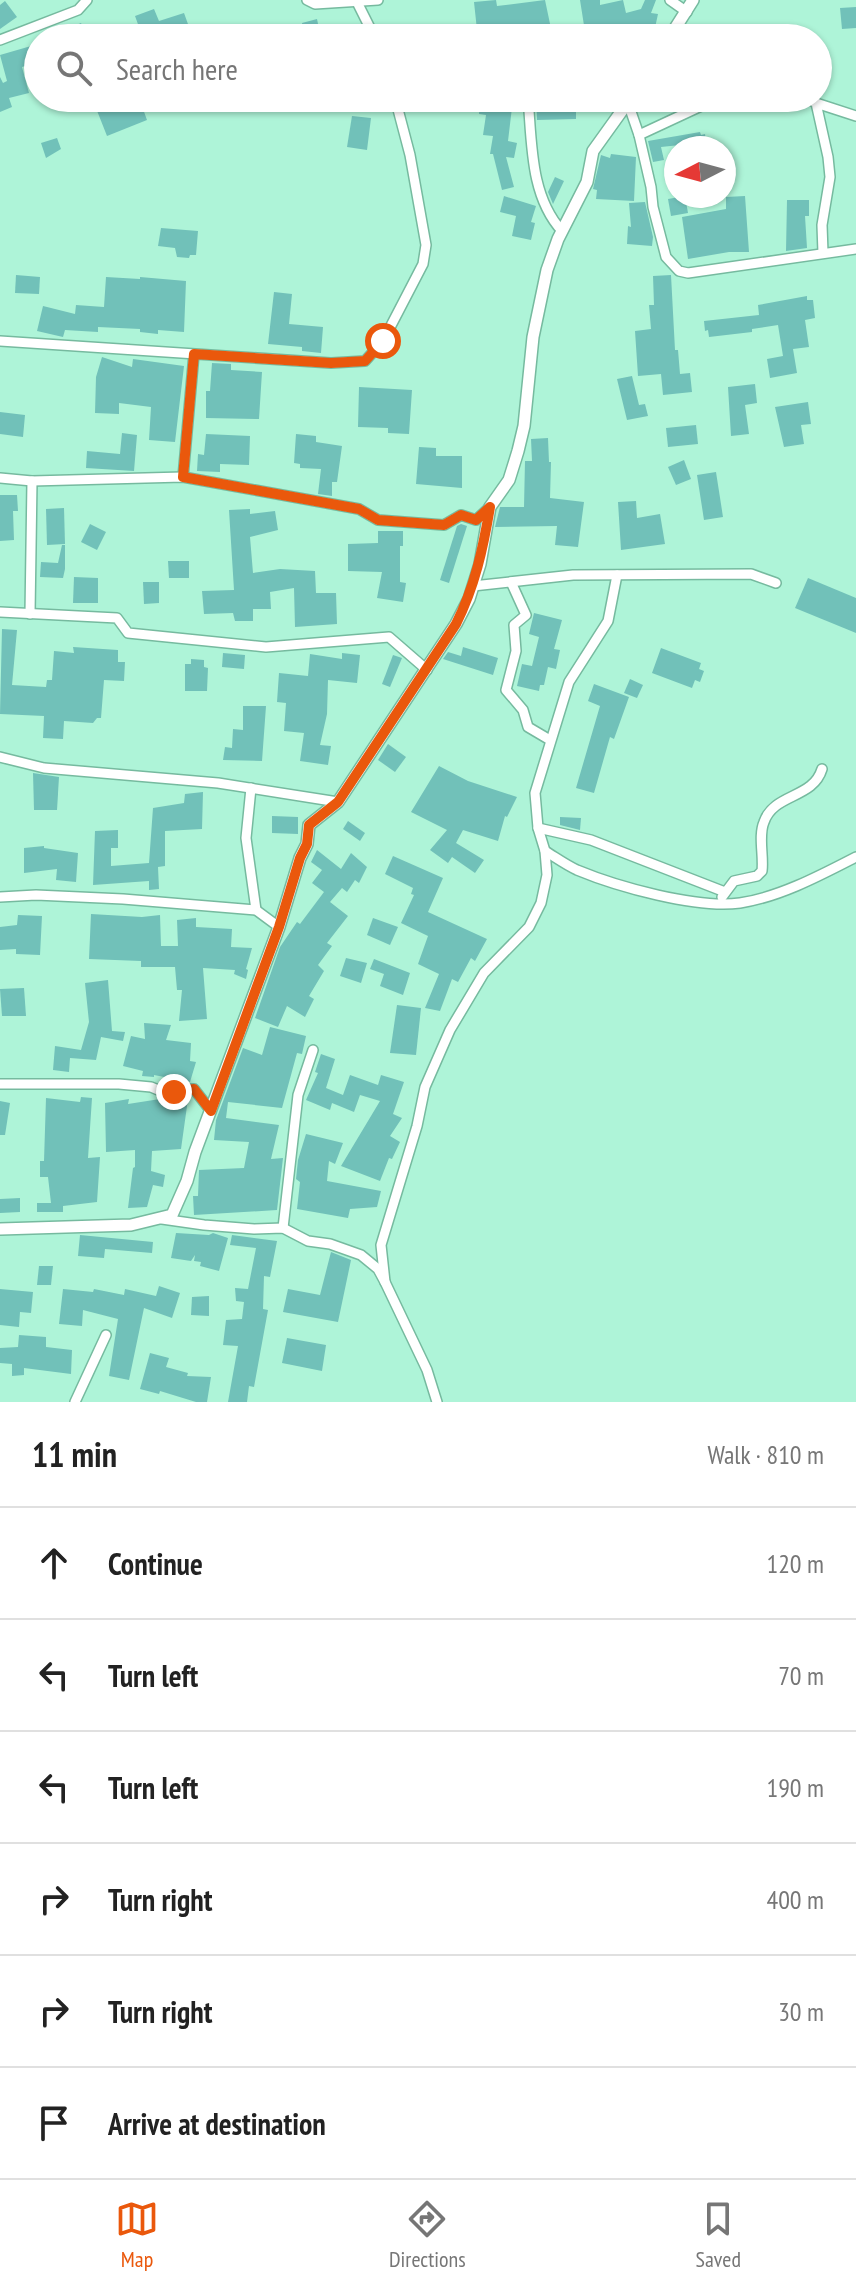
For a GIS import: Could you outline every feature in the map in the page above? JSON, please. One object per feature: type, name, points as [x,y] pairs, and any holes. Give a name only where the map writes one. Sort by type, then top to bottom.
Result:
[{"type":"street","points":[[42,24],[78,10],[87,0]]},
{"type":"street","points":[[307,0],[315,4],[378,0]]},
{"type":"street","points":[[356,0],[368,24]]},
{"type":"street","points":[[670,0],[687,12]]},
{"type":"street","points":[[679,24],[693,0]]},
{"type":"street","points":[[0,40],[24,31]]},
{"type":"street","points":[[832,108],[856,116]]},
{"type":"street","points":[[0,341],[331,363],[365,361],[383,341],[423,264],[426,245],[410,155],[399,112]]},
{"type":"street","points":[[529,112],[536,174],[543,202],[562,231]]},
{"type":"street","points":[[0,478],[32,481],[183,477],[359,509],[378,520],[444,525],[461,515],[476,520],[490,507],[509,480],[524,426],[539,302],[547,270],[562,231],[587,182],[593,151],[621,112]]},
{"type":"street","points":[[633,112],[660,237],[666,257],[679,271],[688,273],[856,249]]},
{"type":"street","points":[[639,135],[688,112]]},
{"type":"street","points":[[815,112],[828,157],[830,177],[822,225],[823,253]]},
{"type":"street","points":[[183,477],[194,354]]},
{"type":"street","points":[[30,614],[32,481]]},
{"type":"street","points":[[0,1229],[131,1225],[172,1215],[279,927],[307,844],[309,825],[338,802],[456,624],[480,564],[490,507]]},
{"type":"street","points":[[473,586],[573,575],[751,574],[776,583]]},
{"type":"street","points":[[385,1282],[381,1245],[417,1126],[425,1087],[450,1030],[484,973],[521,936],[541,903],[547,875],[535,793],[569,682],[608,621],[617,575]]},
{"type":"street","points":[[511,582],[526,615],[514,625],[516,651],[506,690],[523,710],[528,727],[550,740]]},
{"type":"street","points":[[0,612],[117,618],[128,633],[266,647],[389,637],[427,670]]},
{"type":"street","points":[[0,757],[44,768],[251,788],[338,802]]},
{"type":"street","points":[[719,903],[734,881],[757,876],[762,871],[762,824],[769,812],[784,800],[811,787],[818,781],[822,769]]},
{"type":"street","points":[[251,788],[246,838],[256,910]]},
{"type":"street","points":[[538,828],[591,840],[725,892]]},
{"type":"street","points":[[545,851],[576,870],[656,895],[701,903],[741,903],[820,876],[856,857]]},
{"type":"street","points":[[0,897],[36,895],[123,899],[256,910],[279,927]]},
{"type":"street","points":[[283,1228],[298,1095],[313,1050]]},
{"type":"street","points":[[0,1084],[119,1084],[135,1088],[151,1087],[163,1092],[194,1089],[211,1111]]},
{"type":"street","points":[[155,1217],[204,1225],[283,1228],[308,1241],[330,1244],[361,1255],[378,1269],[385,1282],[427,1370],[437,1402]]},
{"type":"street","points":[[361,1255],[381,1245]]},
{"type":"street","points":[[75,1402],[106,1335]]},
{"type":"building","points":[[496,0],[497,6],[545,0],[550,24],[476,24],[474,2]]},
{"type":"building","points":[[580,0],[600,0],[600,5],[623,0],[626,13],[641,9],[645,0],[656,0],[651,13],[658,14],[656,24],[584,24]]},
{"type":"building","points":[[5,1],[17,17],[0,29],[0,5]]},
{"type":"building","points":[[856,7],[856,28],[842,29],[840,8]]},
{"type":"building","points":[[154,9],[159,21],[184,13],[188,24],[138,24],[135,16]]},
{"type":"building","points":[[317,19],[318,24],[302,24]]},
{"type":"building","points":[[24,48],[24,94],[9,98],[12,107],[0,112],[0,77],[3,83],[7,81],[0,55]]},
{"type":"building","points":[[98,112],[144,112],[147,120],[107,136]]},
{"type":"building","points":[[511,112],[508,141],[517,143],[514,158],[506,157],[514,187],[502,190],[493,154],[490,154],[493,136],[483,135],[486,115],[479,114]]},
{"type":"building","points":[[537,112],[576,112],[576,119],[537,120]]},
{"type":"building","points":[[352,116],[371,118],[367,150],[347,147]]},
{"type":"building","points":[[700,132],[705,136],[677,136]]},
{"type":"building","points":[[57,138],[61,149],[46,158],[41,143]]},
{"type":"building","points":[[664,138],[664,147],[661,147],[664,160],[653,162],[648,141]]},
{"type":"building","points":[[611,154],[636,157],[634,201],[596,199],[597,190],[593,189],[601,155],[610,158]]},
{"type":"building","points":[[555,177],[564,181],[553,204],[548,192]]},
{"type":"building","points":[[504,196],[536,206],[531,222],[535,223],[531,240],[512,236],[516,216],[500,212]]},
{"type":"building","points":[[736,196],[745,196],[749,252],[688,259],[682,217],[736,208]]},
{"type":"building","points":[[787,200],[809,200],[809,216],[805,216],[807,248],[786,251]]},
{"type":"building","points":[[645,202],[653,237],[652,246],[627,244],[628,226],[631,227],[629,203]]},
{"type":"building","points":[[670,208],[687,208],[688,213],[671,216]]},
{"type":"building","points":[[161,228],[198,231],[196,255],[177,257],[175,248],[158,246]]},
{"type":"building","points":[[16,275],[40,277],[39,294],[15,293]]},
{"type":"building","points":[[671,275],[675,350],[678,350],[680,374],[690,373],[692,392],[663,395],[661,374],[638,376],[635,331],[651,329],[649,305],[654,305],[653,276]]},
{"type":"building","points":[[106,277],[186,281],[184,332],[158,330],[158,334],[140,332],[140,329],[98,327],[98,332],[65,330],[63,337],[37,331],[43,306],[75,314],[76,305],[104,307]]},
{"type":"building","points":[[274,292],[292,294],[289,324],[323,327],[321,353],[302,351],[302,347],[268,344]]},
{"type":"building","points":[[807,296],[807,300],[813,300],[815,318],[805,320],[809,347],[793,349],[797,373],[770,378],[767,359],[783,356],[778,325],[752,329],[752,332],[709,337],[708,330],[705,331],[704,321],[759,315],[758,305]]},
{"type":"building","points":[[102,357],[132,367],[133,359],[184,366],[175,442],[149,440],[151,407],[119,403],[119,414],[95,413],[96,377]]},
{"type":"building","points":[[212,363],[231,364],[231,370],[262,372],[259,419],[206,418],[206,391],[210,391]]},
{"type":"building","points":[[632,376],[639,405],[645,404],[648,416],[627,420],[617,379]]},
{"type":"building","points":[[755,384],[757,403],[745,405],[749,434],[731,436],[728,387]]},
{"type":"building","points":[[359,387],[412,390],[409,434],[388,433],[388,428],[358,427]]},
{"type":"building","points":[[808,402],[811,424],[801,425],[804,444],[784,447],[775,407]]},
{"type":"building","points":[[0,412],[25,415],[23,437],[0,434]]},
{"type":"building","points":[[696,425],[698,444],[668,447],[666,428]]},
{"type":"building","points":[[122,433],[137,435],[134,471],[86,468],[87,451],[120,454]]},
{"type":"building","points":[[206,434],[250,436],[249,465],[220,464],[220,472],[197,471],[198,454],[204,455]]},
{"type":"building","points":[[296,434],[316,436],[316,442],[342,446],[337,482],[332,482],[332,496],[318,494],[321,469],[300,468],[300,464],[294,463]]},
{"type":"building","points":[[548,438],[550,498],[584,502],[578,547],[555,545],[557,526],[495,527],[500,507],[524,507],[525,461],[532,461],[531,439]]},
{"type":"building","points":[[419,447],[436,448],[436,456],[462,456],[462,488],[416,484]]},
{"type":"building","points":[[684,460],[691,479],[676,485],[668,467]]},
{"type":"building","points":[[716,472],[723,517],[704,520],[697,475]]},
{"type":"building","points":[[0,495],[17,495],[18,511],[13,511],[14,540],[0,541]]},
{"type":"building","points":[[636,501],[637,518],[660,514],[665,544],[621,550],[618,502]]},
{"type":"building","points":[[64,508],[65,544],[47,545],[46,509]]},
{"type":"building","points":[[250,509],[250,514],[275,511],[278,530],[250,537],[253,573],[280,569],[315,571],[316,593],[336,593],[337,624],[295,627],[294,588],[270,592],[271,609],[253,609],[253,621],[235,621],[233,613],[204,614],[202,591],[234,590],[229,510]]},
{"type":"building","points":[[90,524],[106,532],[97,550],[81,542]]},
{"type":"building","points":[[457,526],[467,526],[449,583],[440,580]]},
{"type":"building","points":[[378,531],[403,531],[400,582],[406,583],[403,602],[377,598],[382,572],[348,571],[348,544],[378,543]]},
{"type":"building","points":[[62,545],[65,545],[63,578],[40,577],[41,562],[58,563]]},
{"type":"building","points":[[168,561],[189,561],[189,578],[169,578]]},
{"type":"building","points":[[74,577],[98,578],[98,603],[73,603]]},
{"type":"building","points":[[808,578],[856,598],[856,633],[795,608]]},
{"type":"building","points":[[143,582],[159,582],[159,603],[144,604]]},
{"type":"building","points":[[534,613],[562,620],[554,649],[560,650],[556,669],[548,667],[544,685],[540,685],[539,691],[517,686],[522,664],[532,666],[539,637],[529,634]]},
{"type":"building","points":[[2,629],[17,630],[12,685],[46,687],[47,680],[52,680],[54,651],[74,653],[73,647],[118,650],[118,662],[125,662],[124,681],[104,680],[101,718],[93,723],[64,721],[63,739],[43,738],[44,716],[0,714]]},
{"type":"building","points":[[463,647],[498,658],[493,675],[443,659],[448,652],[461,656]]},
{"type":"building","points":[[661,648],[701,663],[699,669],[704,671],[700,682],[695,680],[692,688],[652,673]]},
{"type":"building","points":[[223,653],[245,655],[244,669],[222,667]]},
{"type":"building","points":[[342,653],[360,655],[357,683],[328,680],[327,714],[320,745],[331,746],[328,765],[300,761],[304,733],[284,731],[286,703],[277,702],[279,673],[308,676],[310,654],[342,659]]},
{"type":"building","points":[[393,655],[402,658],[390,687],[382,684]]},
{"type":"building","points":[[191,659],[204,660],[204,667],[208,668],[207,691],[185,691],[185,664],[191,664]]},
{"type":"building","points":[[630,679],[643,685],[637,698],[624,693]]},
{"type":"building","points":[[594,684],[629,697],[614,739],[610,737],[594,793],[576,788],[600,706],[588,701]]},
{"type":"building","points":[[243,706],[266,706],[262,761],[223,760],[225,747],[232,748],[233,729],[243,730]]},
{"type":"building","points":[[388,744],[406,757],[395,772],[378,760]]},
{"type":"building","points":[[439,766],[468,781],[517,797],[505,816],[498,841],[463,830],[456,843],[484,860],[475,873],[452,857],[448,863],[430,850],[447,830],[411,812]]},
{"type":"building","points":[[33,773],[59,777],[57,810],[34,810]]},
{"type":"building","points":[[203,792],[202,829],[165,831],[165,866],[158,867],[159,889],[149,890],[149,881],[93,885],[95,831],[118,830],[118,848],[111,848],[111,866],[149,863],[153,808],[184,803],[185,794]]},
{"type":"building","points":[[272,816],[298,817],[298,834],[272,833]]},
{"type":"building","points":[[560,817],[581,818],[580,830],[560,825]]},
{"type":"building","points":[[348,821],[365,833],[360,841],[343,829]]},
{"type":"building","points":[[44,846],[78,853],[76,882],[56,880],[57,869],[24,873],[24,848]]},
{"type":"building","points":[[317,850],[341,869],[351,853],[367,867],[359,883],[355,880],[347,892],[342,888],[330,902],[348,916],[327,943],[332,946],[318,965],[324,971],[309,996],[314,999],[305,1017],[287,1006],[278,1027],[255,1018],[280,947],[324,892],[312,883],[322,870],[311,862]]},
{"type":"building","points":[[393,856],[443,878],[428,912],[487,939],[475,961],[471,958],[458,982],[452,979],[440,1011],[425,1008],[439,974],[418,964],[428,936],[401,923],[414,895],[411,894],[413,888],[385,874]]},
{"type":"building","points":[[91,914],[160,915],[161,946],[178,946],[177,920],[196,918],[196,927],[232,929],[231,947],[252,948],[246,979],[234,974],[235,970],[203,968],[207,1019],[179,1021],[182,990],[177,990],[175,967],[141,967],[141,961],[89,959]]},
{"type":"building","points":[[18,915],[42,916],[40,955],[16,954],[16,949],[0,950],[0,927],[17,925]]},
{"type":"building","points":[[373,918],[398,927],[390,945],[367,935]]},
{"type":"building","points":[[346,958],[367,963],[361,983],[340,976]]},
{"type":"building","points":[[374,959],[410,973],[403,995],[380,986],[384,974],[370,969]]},
{"type":"building","points":[[108,980],[112,1031],[125,1032],[123,1041],[101,1037],[96,1060],[70,1058],[69,1072],[53,1070],[55,1046],[81,1050],[89,1022],[85,983]]},
{"type":"building","points":[[24,988],[26,1016],[2,1016],[0,989]]},
{"type":"building","points":[[397,1005],[421,1008],[416,1055],[390,1053]]},
{"type":"building","points":[[144,1023],[171,1025],[166,1040],[191,1043],[190,1061],[196,1062],[190,1082],[154,1075],[142,1076],[143,1071],[123,1066],[131,1036],[145,1039]]},
{"type":"building","points":[[270,1027],[306,1036],[302,1054],[297,1053],[282,1108],[228,1102],[226,1118],[279,1125],[271,1159],[283,1158],[277,1210],[194,1215],[193,1196],[198,1196],[199,1170],[244,1168],[249,1142],[214,1140],[216,1120],[243,1048],[262,1055]]},
{"type":"building","points":[[321,1054],[335,1059],[326,1088],[343,1095],[350,1075],[378,1085],[381,1075],[404,1082],[393,1114],[402,1118],[390,1136],[400,1142],[392,1159],[389,1158],[380,1181],[341,1166],[380,1101],[360,1095],[354,1112],[332,1103],[330,1110],[306,1100],[318,1073],[315,1072]]},
{"type":"building","points":[[81,1097],[92,1098],[88,1158],[100,1157],[97,1202],[63,1206],[63,1212],[37,1212],[37,1203],[51,1203],[48,1177],[40,1177],[40,1161],[44,1161],[46,1098],[80,1102]]},
{"type":"building","points":[[129,1099],[128,1104],[188,1099],[181,1149],[152,1151],[151,1171],[165,1175],[163,1187],[153,1185],[147,1207],[128,1208],[135,1150],[106,1152],[105,1103]]},
{"type":"building","points":[[0,1101],[10,1103],[5,1135],[0,1135]]},
{"type":"building","points":[[306,1134],[343,1143],[335,1164],[329,1161],[327,1181],[381,1191],[377,1207],[350,1209],[348,1218],[297,1209],[300,1182],[296,1179],[298,1160]]},
{"type":"building","points":[[20,1198],[20,1212],[0,1213],[0,1199]]},
{"type":"building","points":[[176,1233],[213,1233],[228,1238],[219,1271],[200,1266],[201,1262],[194,1261],[195,1255],[191,1261],[171,1258]]},
{"type":"building","points":[[80,1235],[153,1242],[152,1253],[105,1249],[104,1258],[78,1256]]},
{"type":"building","points":[[232,1235],[277,1241],[270,1277],[264,1276],[263,1309],[268,1310],[254,1387],[249,1386],[247,1402],[228,1402],[238,1346],[223,1345],[226,1320],[242,1319],[244,1302],[236,1301],[235,1288],[248,1289],[256,1248],[230,1245]]},
{"type":"building","points":[[331,1252],[351,1260],[338,1322],[283,1312],[288,1289],[320,1295]]},
{"type":"building","points":[[39,1266],[53,1266],[51,1285],[37,1285]]},
{"type":"building","points":[[159,1286],[180,1293],[172,1318],[144,1308],[129,1380],[109,1376],[118,1319],[83,1310],[82,1326],[59,1324],[63,1289],[93,1292],[94,1289],[124,1295],[125,1289],[156,1296]]},
{"type":"building","points":[[0,1289],[33,1292],[31,1313],[20,1312],[19,1327],[0,1325]]},
{"type":"building","points":[[209,1296],[209,1316],[191,1315],[192,1297]]},
{"type":"building","points":[[19,1335],[46,1337],[46,1347],[72,1350],[71,1374],[24,1368],[24,1375],[12,1376],[12,1364],[0,1363],[0,1348],[18,1347]]},
{"type":"building","points":[[287,1338],[326,1345],[322,1371],[282,1363]]},
{"type":"building","points":[[150,1353],[169,1358],[166,1367],[188,1373],[187,1376],[211,1377],[207,1402],[140,1389]]},
{"type":"route","points":[[174,1092],[194,1089],[211,1111],[279,927],[307,844],[309,825],[338,802],[456,624],[469,599],[480,564],[490,507],[476,520],[461,515],[444,525],[378,520],[359,509],[183,477],[194,354],[331,363],[365,361],[383,341]]}]
